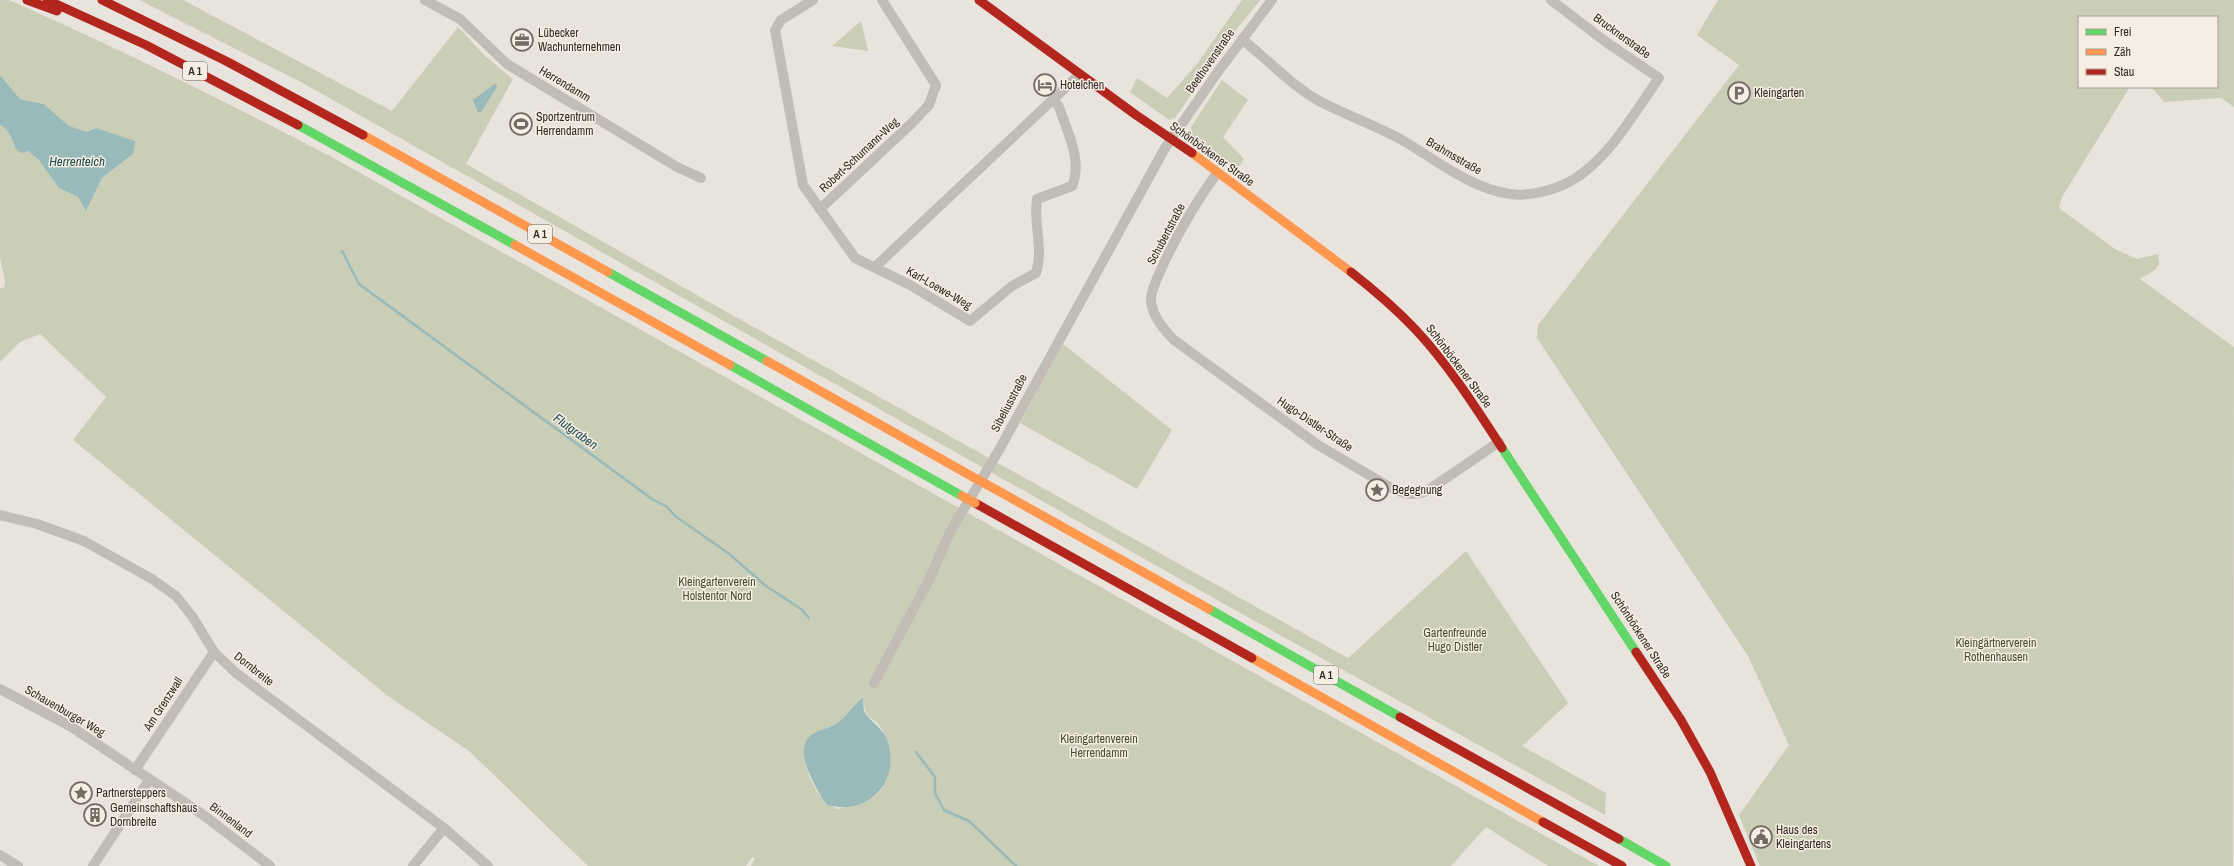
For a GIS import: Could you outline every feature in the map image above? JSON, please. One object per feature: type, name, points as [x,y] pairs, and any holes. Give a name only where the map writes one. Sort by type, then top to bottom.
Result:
[{"type":"main road","points":[[27,0],[129,38]]},
{"type":"main road","name":"A 1","points":[[47,0],[129,38],[261,105],[612,299],[1622,866]]},
{"type":"main road","name":"A 1","points":[[102,0],[226,61],[400,156],[1666,866]]},
{"type":"main road","name":"Schönböckener Straße","points":[[979,0],[1080,74],[1173,139],[1330,255],[1373,289],[1414,327],[1450,371],[1681,720],[1710,772],[1751,866]]},
{"type":"street","name":"Herrendamm","points":[[425,0],[460,19],[506,64],[677,167],[702,178]]},
{"type":"street","name":"Robert-Schumann-Weg","points":[[813,0],[781,20],[775,30],[803,185],[820,209],[912,123],[929,106],[934,95],[936,85],[882,0]]},
{"type":"street","name":"Beethovenstraße","points":[[1173,139],[1242,39],[1272,0]]},
{"type":"street","name":"Brucknerstraße","points":[[1551,0],[1606,42],[1659,78]]},
{"type":"street","name":"Brahmsstraße","points":[[1242,39],[1304,90],[1325,104],[1387,132],[1475,184],[1510,194],[1527,194],[1557,187],[1591,168],[1628,122],[1659,78]]},
{"type":"street","points":[[875,267],[1080,74]]},
{"type":"street","name":"Karl-Loewe-Weg","points":[[820,209],[855,258],[941,302],[970,321],[1012,286],[1036,273],[1039,264],[1035,210],[1037,199],[1072,186],[1077,176],[1075,157],[1059,107],[1054,100]]},
{"type":"street","name":"Sibeliusstraße","points":[[874,683],[929,580],[950,532],[999,450],[1160,157],[1173,139]]},
{"type":"street","name":"Schubertstraße","points":[[1154,312],[1151,298],[1155,282],[1179,232],[1217,173]]},
{"type":"street","name":"Hugo-Distler-Straße","points":[[1154,312],[1163,330],[1174,340],[1318,445],[1406,494],[1417,494],[1427,491],[1498,442]]},
{"type":"street","name":"Dornbreite","points":[[0,515],[37,524],[84,541],[152,579],[176,596],[192,616],[214,652],[236,673],[444,828],[488,866]]},
{"type":"street","name":"Am Grenzwall","points":[[136,770],[214,652]]},
{"type":"street","name":"Schauenburger Weg","points":[[0,689],[70,726],[136,770]]},
{"type":"street","name":"Binnenland","points":[[136,770],[202,814],[270,866]]},
{"type":"street","points":[[93,866],[149,780]]},
{"type":"street","points":[[413,866],[444,828]]},
{"type":"street","points":[[0,855],[18,866]]},
{"type":"green space","points":[[0,0],[9,0],[171,75],[330,156],[1599,866],[1548,866],[1486,827],[1451,866],[751,866],[755,858],[752,857],[746,866],[588,866],[469,751],[388,696],[73,440],[106,397],[40,334],[20,342],[0,362],[0,288],[4,288],[5,281],[0,258],[0,125],[10,135],[15,148],[28,151],[38,159],[59,188],[78,197],[86,211],[102,178],[133,154],[69,126],[44,104],[20,99],[0,75]],"holes":[[[863,699],[864,707],[868,716],[880,726],[887,740],[890,759],[889,770],[886,780],[876,796],[860,804],[837,809],[825,801],[815,788],[806,764],[806,751],[813,734],[842,720]]]},
{"type":"green space","name":"Gartenfreunde Hugo Distler","points":[[139,0],[183,0],[392,111],[458,27],[485,56],[513,79],[466,164],[718,307],[1348,658],[1466,551],[1568,703],[1522,746],[1606,793],[1605,815],[1233,609],[301,82]]},
{"type":"green space","points":[[1242,0],[1260,0],[1236,30],[1175,118],[1169,120],[1130,92],[1137,78],[1167,98],[1197,64]]},
{"type":"green space","name":"Kleingärtnerverein Rothenhausen","points":[[1718,0],[2234,0],[2234,107],[2221,98],[2164,102],[2152,88],[2218,88],[2218,16],[2078,16],[2078,88],[2129,88],[2062,197],[2059,208],[2115,249],[2137,259],[2158,254],[2159,264],[2155,270],[2140,279],[2234,347],[2233,866],[1760,866],[1739,815],[1789,745],[1748,656],[1537,338],[1538,325],[1739,65],[1697,35]]},
{"type":"green space","points":[[861,21],[868,51],[832,46]]},
{"type":"green space","points":[[1222,80],[1248,100],[1223,137],[1244,159],[1237,170],[1192,135],[1191,127]]},
{"type":"green space","points":[[1063,344],[1172,430],[1137,489],[1020,423]]},
{"type":"water","name":"Herrenteich","points":[[0,75],[20,99],[44,104],[69,126],[87,132],[96,128],[135,141],[133,154],[102,178],[86,211],[78,197],[59,188],[38,159],[28,151],[21,153],[15,148],[10,135],[0,125]]},
{"type":"water","points":[[496,84],[497,87],[481,112],[478,112],[473,100]]},
{"type":"water","points":[[863,698],[864,711],[880,729],[888,742],[891,757],[885,783],[877,793],[867,801],[856,806],[842,807],[827,805],[813,782],[805,762],[805,744],[812,735],[834,725],[841,720]]},
{"type":"waterway","name":"Flutgraben","points":[[342,251],[359,284],[652,499],[667,507],[675,516],[728,553],[766,586],[801,609],[809,618]]},
{"type":"waterway","name":"Flutgraben","points":[[916,752],[935,777],[935,793],[944,810],[969,821],[1016,866]]},
{"type":"traffic: fast","points":[[298,125],[515,245]]},
{"type":"traffic: fast","points":[[608,272],[767,361]]},
{"type":"traffic: fast","points":[[730,365],[962,496]]},
{"type":"traffic: fast","points":[[1502,448],[1636,652]]},
{"type":"traffic: fast","points":[[1209,609],[1400,717]]},
{"type":"traffic: fast","points":[[1619,839],[1666,866]]},
{"type":"traffic: slow","points":[[363,135],[608,272]]},
{"type":"traffic: slow","points":[[1192,153],[1351,272]]},
{"type":"traffic: slow","points":[[515,245],[730,365]]},
{"type":"traffic: slow","points":[[767,361],[973,477]]},
{"type":"traffic: slow","points":[[973,477],[986,484]]},
{"type":"traffic: slow","points":[[986,484],[1209,609]]},
{"type":"traffic: slow","points":[[962,496],[975,503]]},
{"type":"traffic: slow","points":[[1252,658],[1543,822]]},
{"type":"traffic: jam","points":[[27,0],[57,11]]},
{"type":"traffic: jam","points":[[47,0],[146,45],[298,125]]},
{"type":"traffic: jam","points":[[102,0],[226,61],[363,135]]},
{"type":"traffic: jam","points":[[979,0],[1136,115],[1192,153]]},
{"type":"traffic: jam","points":[[1351,272],[1415,329],[1439,357],[1461,387],[1502,448]]},
{"type":"traffic: jam","points":[[975,503],[1252,658]]},
{"type":"traffic: jam","points":[[1636,652],[1681,720],[1710,772],[1751,866]]},
{"type":"traffic: jam","points":[[1400,717],[1619,839]]},
{"type":"traffic: jam","points":[[1543,822],[1622,866]]},
{"type":"place","name":"Lübecker Wachunternehmen","points":[[522,40]]},
{"type":"place","name":"Hotelchen","points":[[1045,85]]},
{"type":"place","name":"Kleingarten","points":[[1739,93]]},
{"type":"place","name":"Sportzentrum Herrendamm","points":[[521,124]]},
{"type":"place","name":"Begegnung","points":[[1377,490]]},
{"type":"place","name":"Partnersteppers","points":[[81,793]]},
{"type":"place","name":"Gemeinschaftshaus Dornbreite","points":[[95,815]]},
{"type":"place","name":"Haus des Kleingartens","points":[[1761,837]]},
{"type":"park label","name":"Kleingartenverein Holstentor Nord","points":[[717,589]]},
{"type":"park label","name":"Kleingartenverein Herrendamm","points":[[1099,746]]}]
